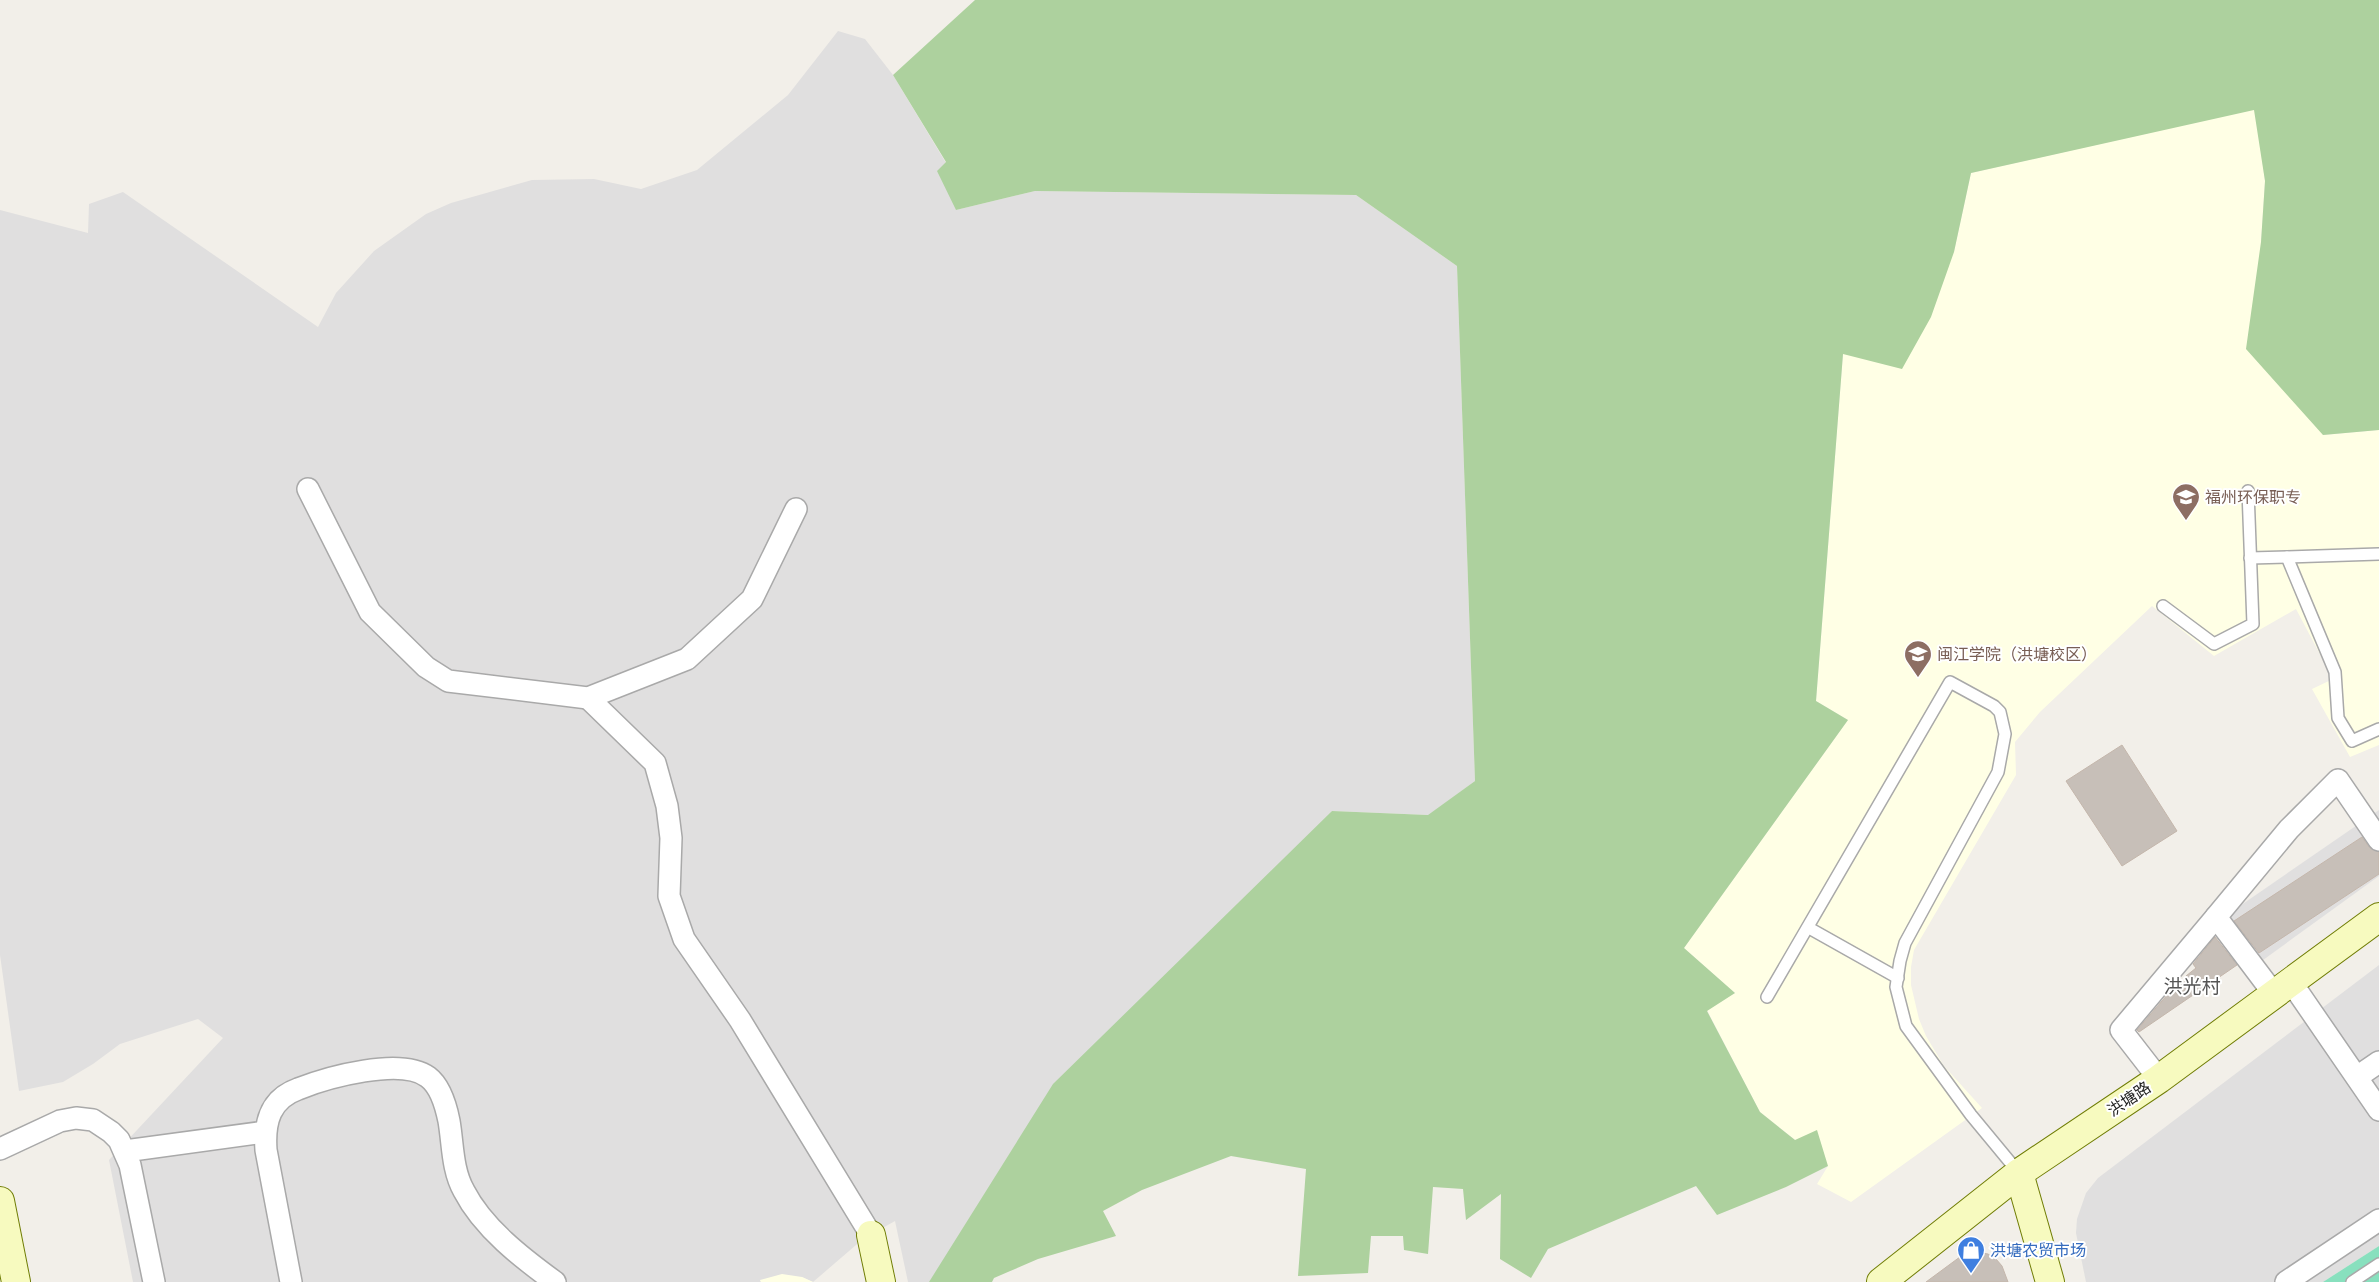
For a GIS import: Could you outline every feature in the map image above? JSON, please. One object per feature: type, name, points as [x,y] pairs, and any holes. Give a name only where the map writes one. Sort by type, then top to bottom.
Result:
[{"type":"street","points":[[308,488],[370,612],[426,667],[448,681],[588,698],[687,659],[752,599],[796,509]]},
{"type":"street","points":[[588,698],[655,763],[667,806],[671,838],[669,896],[684,939],[740,1020],[871,1235],[881,1282]]},
{"type":"street","points":[[2159,1079],[2121,1030],[2289,828],[2338,780],[2379,840]]},
{"type":"street","points":[[2216,916],[2283,988],[2357,1077],[2379,1110]]},
{"type":"street","name":"洪塘路","points":[[1881,1282],[2019,1173],[2159,1079],[2379,917]]},
{"type":"street","points":[[2357,1077],[2379,1062]]},
{"type":"street","points":[[291,1282],[266,1150],[265,1132],[272,1108],[284,1097],[299,1088],[360,1072],[386,1069],[419,1071],[429,1078],[444,1104],[457,1174],[471,1204],[504,1241],[555,1282]]},
{"type":"street","points":[[0,1149],[60,1121],[76,1118],[93,1120],[119,1140],[125,1151],[154,1282]]},
{"type":"street","points":[[125,1151],[265,1132]]},
{"type":"street","points":[[2019,1173],[2050,1282]]},
{"type":"street","points":[[0,1202],[16,1282]]},
{"type":"street","points":[[2286,1282],[2379,1220]]},
{"type":"lane","points":[[2163,606],[2214,644],[2253,624],[2248,491]]},
{"type":"lane","points":[[2250,558],[2379,554]]},
{"type":"lane","points":[[2287,557],[2335,672],[2338,718],[2352,741],[2379,729]]},
{"type":"lane","points":[[1767,997],[1809,928],[1950,682],[1994,706],[2000,712],[2005,734],[1998,772],[1905,943],[1898,978],[1898,999],[1906,1026],[1971,1115],[2019,1173]]},
{"type":"lane","points":[[1809,928],[1898,978]]},
{"type":"lane","points":[[2352,1282],[2379,1264]]},
{"type":"shaded area","points":[[838,31],[865,39],[893,75],[946,163],[956,210],[1035,191],[1356,195],[1457,266],[1475,781],[1429,815],[1332,811],[929,1282],[908,1282],[895,1221],[863,1239],[813,1282],[802,1277],[760,1280],[761,1282],[133,1282],[109,1160],[223,1038],[198,1019],[120,1044],[93,1064],[63,1082],[19,1091],[0,955],[0,210],[88,233],[89,204],[123,192],[318,327],[336,293],[374,251],[426,214],[451,203],[532,180],[594,179],[641,189],[697,170],[788,95]]},
{"type":"shaded area","name":"闽江学院（洪塘校区）","points":[[2255,109],[2265,181],[2261,242],[2323,435],[2379,430],[2379,745],[2350,757],[2312,689],[2333,679],[2296,609],[2214,656],[2152,606],[2040,712],[2015,742],[2016,775],[1914,950],[1911,967],[1911,985],[1919,1019],[1926,1036],[1944,1066],[1982,1108],[1851,1202],[1817,1184],[1828,1166],[1760,1112],[1707,1010],[1735,993],[1684,948],[1848,720],[1816,701],[1843,354],[1954,252],[1971,173]]},
{"type":"shaded area","points":[[2379,810],[2379,876],[2252,968],[2218,921]]},
{"type":"shaded area","points":[[2379,965],[2379,1246],[2323,1282],[2086,1282],[2076,1233],[2077,1219],[2086,1193],[2098,1178]]},
{"type":"shaded area","points":[[782,1274],[802,1277],[813,1282],[761,1282],[760,1280]]},
{"type":"green space","points":[[975,0],[2379,0],[2379,430],[2323,435],[2246,349],[2261,242],[2265,181],[2254,110],[1971,173],[1954,252],[1931,317],[1902,369],[1843,354],[1816,701],[1848,720],[1684,948],[1735,993],[1707,1011],[1760,1112],[1795,1140],[1817,1130],[1828,1166],[1786,1187],[1717,1215],[1696,1186],[1548,1249],[1531,1278],[1500,1259],[1501,1194],[1466,1220],[1463,1189],[1433,1187],[1428,1254],[1404,1250],[1403,1236],[1371,1236],[1368,1273],[1298,1276],[1306,1169],[1231,1156],[1142,1190],[1103,1211],[1116,1236],[1038,1259],[994,1278],[992,1282],[929,1282],[1053,1084],[1332,811],[1428,815],[1475,781],[1457,266],[1356,195],[1035,191],[956,210],[937,171],[946,162],[893,75]]},
{"type":"green space","points":[[2379,1246],[2379,1282],[2323,1282]]},
{"type":"building","points":[[2122,745],[2177,831],[2122,866],[2066,781]]},
{"type":"building","points":[[2362,837],[2369,847],[2379,852],[2379,874],[2259,953],[2234,921]]},
{"type":"building","points":[[2215,937],[2237,965],[2139,1032],[2137,1030],[2168,994],[2188,979],[2186,976],[2196,968],[2193,964]]},
{"type":"building","name":"洪塘农贸市场","points":[[1968,1251],[1988,1254],[1996,1259],[2002,1266],[2008,1282],[1926,1282]]},
{"type":"place","name":"福州环保职专","points":[[2186,521]]},
{"type":"place","name":"闽江学院（洪塘校区）","points":[[1918,678]]},
{"type":"place","name":"洪塘农贸市场","points":[[1971,1274]]},
{"type":"district","name":"洪光村","points":[[2192,986]]}]
